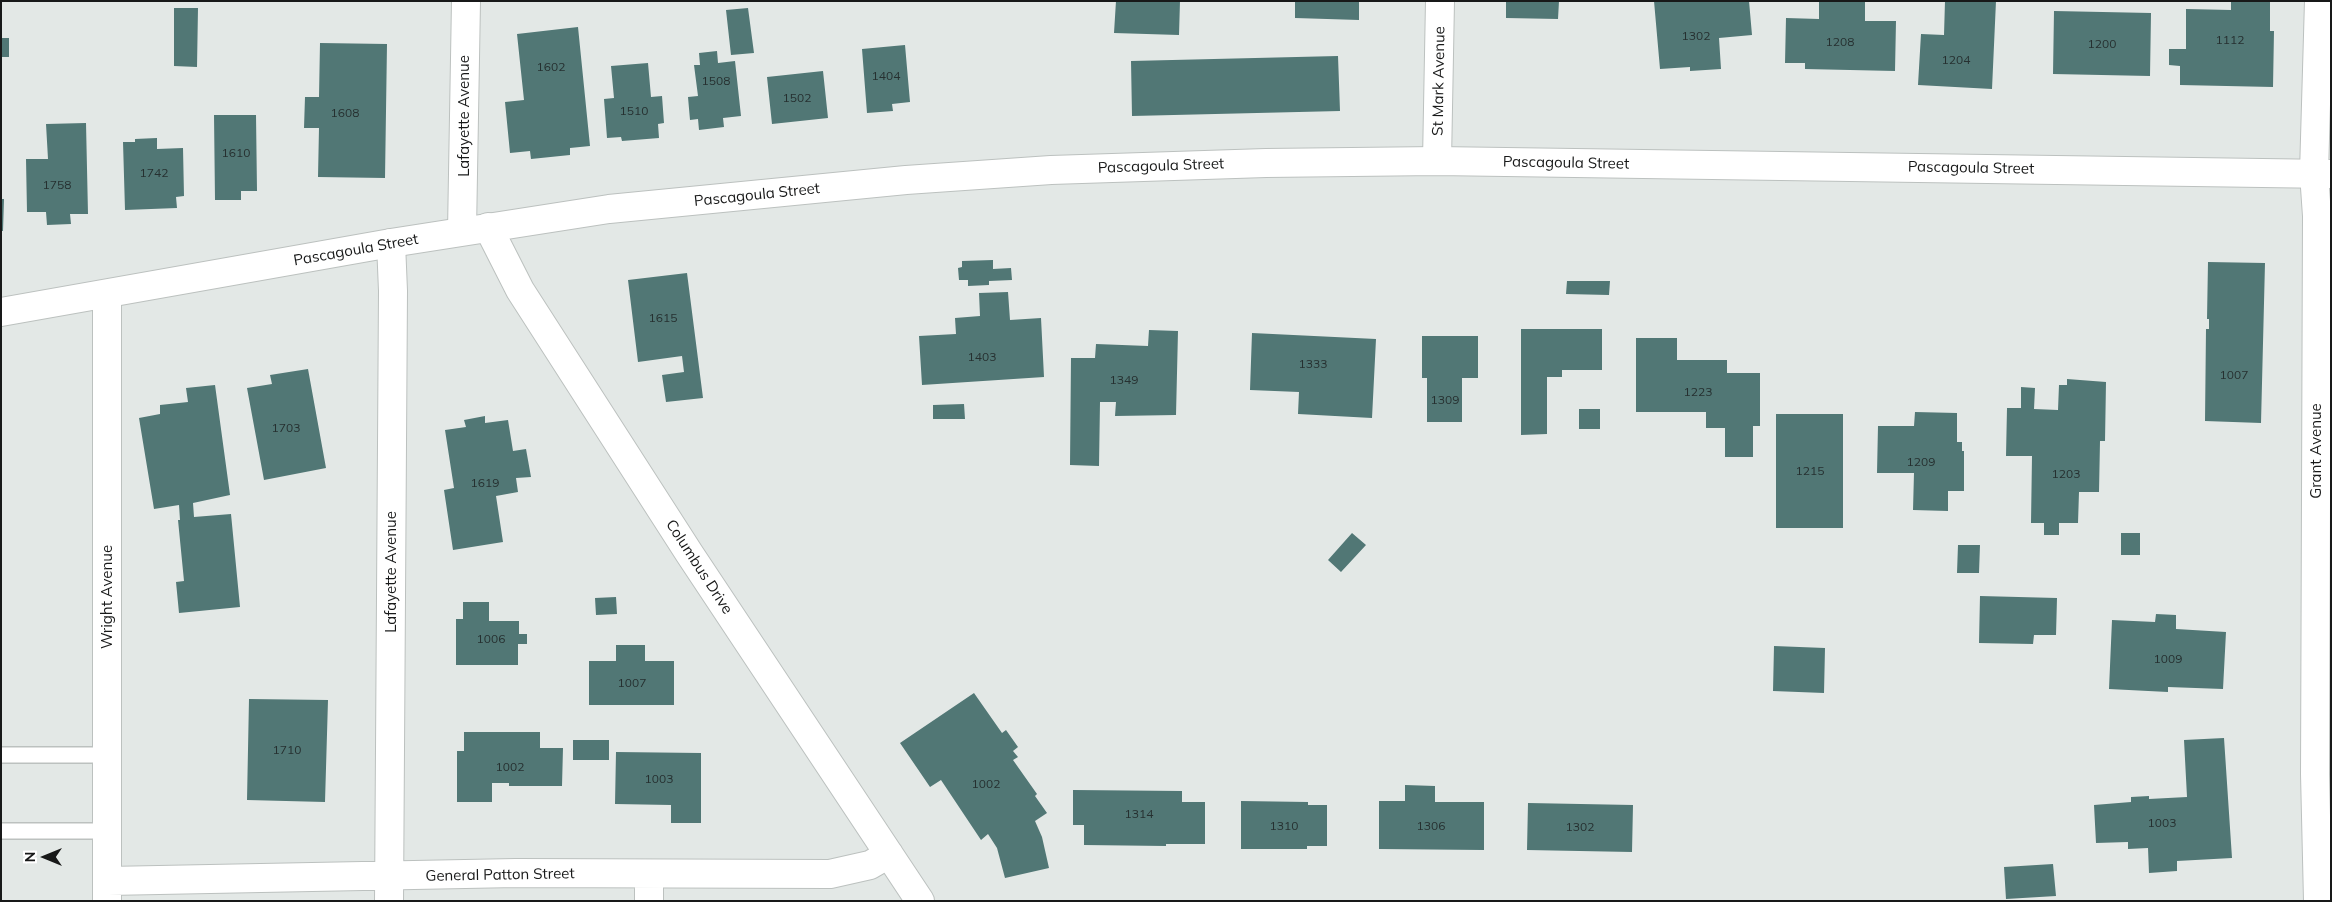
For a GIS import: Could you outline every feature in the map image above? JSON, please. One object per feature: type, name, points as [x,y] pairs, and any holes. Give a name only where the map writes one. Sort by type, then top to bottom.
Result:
[{"type":"street","name":"Lafayette Avenue","points":[[466,1],[475,229]]},
{"type":"street","name":"St Mark Avenue","points":[[1437,161],[1440,1]]},
{"type":"street","name":"Grant Avenue","points":[[2318,901],[2315,774],[2316,216],[2322,174],[2319,1]]},
{"type":"street","name":"Pascagoula Street","points":[[1,312],[391,243],[609,209],[926,178],[1050,170],[1266,162],[1437,161],[2322,174]]},
{"type":"street","name":"Columbus Drive","points":[[475,229],[525,298],[689,553],[920,901]]},
{"type":"street","name":"Lafayette Avenue","points":[[389,889],[393,291],[391,243]]},
{"type":"street","name":"Wright Avenue","points":[[107,294],[108,891]]},
{"type":"street","name":"General Patton Street","points":[[108,891],[389,889],[516,873],[830,874],[870,865],[889,854]]},
{"type":"street","points":[[649,874],[649,901]]},
{"type":"lane","points":[[1,756],[108,755]]},
{"type":"lane","points":[[1,831],[108,831]]},
{"type":"building","points":[[1116,1],[1180,1],[1179,35],[1114,33]]},
{"type":"building","points":[[1295,1],[1359,1],[1359,20],[1295,18]]},
{"type":"building","points":[[1506,1],[1559,1],[1558,19],[1506,18]]},
{"type":"building","points":[[1654,1],[1749,1],[1752,35],[1719,38],[1721,69],[1690,71],[1690,67],[1660,69]]},
{"type":"building","points":[[1819,1],[1865,1],[1865,21],[1896,21],[1895,71],[1805,69],[1805,63],[1785,63],[1786,18],[1819,19]]},
{"type":"building","points":[[1945,1],[1996,1],[1992,89],[1918,85],[1921,34],[1944,35]]},
{"type":"building","points":[[2231,1],[2270,1],[2270,31],[2274,31],[2273,87],[2180,85],[2180,66],[2169,65],[2169,49],[2186,49],[2186,9],[2231,10]]},
{"type":"building","points":[[174,8],[198,8],[197,67],[174,66]]},
{"type":"building","points":[[748,8],[754,53],[731,55],[726,10]]},
{"type":"building","points":[[2054,11],[2151,13],[2150,76],[2053,74]]},
{"type":"building","points":[[578,27],[590,146],[570,148],[570,155],[531,159],[530,151],[510,153],[505,102],[524,100],[517,34]]},
{"type":"building","points":[[1,38],[9,38],[9,57],[1,57]]},
{"type":"building","points":[[320,43],[387,44],[385,178],[318,177],[319,128],[304,128],[305,97],[319,97]]},
{"type":"building","points":[[905,45],[910,102],[892,104],[893,111],[867,113],[862,49]]},
{"type":"building","points":[[717,51],[718,63],[735,61],[741,116],[723,118],[724,127],[699,130],[698,119],[690,120],[688,97],[698,96],[694,65],[700,65],[699,53]]},
{"type":"building","points":[[1338,56],[1340,111],[1132,116],[1131,61]]},
{"type":"building","points":[[648,63],[651,97],[662,96],[664,123],[658,124],[659,138],[622,141],[621,137],[607,138],[604,99],[614,98],[611,66]]},
{"type":"building","points":[[823,71],[828,118],[772,124],[767,77]]},
{"type":"building","points":[[214,115],[256,115],[257,191],[241,191],[241,200],[215,200]]},
{"type":"building","points":[[86,123],[88,214],[70,214],[71,224],[47,225],[46,212],[27,212],[26,159],[48,159],[46,124]]},
{"type":"building","points":[[157,138],[157,149],[183,148],[184,196],[176,197],[177,208],[125,210],[123,142],[135,142],[135,139]]},
{"type":"building","points":[[1,199],[4,199],[3,231],[1,231]]},
{"type":"building","points":[[993,260],[993,269],[1011,268],[1012,280],[989,281],[989,285],[968,286],[968,280],[959,280],[958,268],[962,267],[962,261]]},
{"type":"building","points":[[2208,262],[2265,263],[2261,423],[2205,421],[2206,329],[2209,329],[2209,319],[2207,319]]},
{"type":"building","points":[[687,273],[703,398],[666,402],[662,375],[684,372],[682,356],[638,362],[628,280]]},
{"type":"building","points":[[1567,281],[1610,281],[1609,295],[1566,294]]},
{"type":"building","points":[[1008,292],[1010,320],[1041,318],[1044,377],[922,385],[919,336],[956,334],[955,318],[980,316],[979,293]]},
{"type":"building","points":[[1521,329],[1602,329],[1602,370],[1562,370],[1562,377],[1547,377],[1547,434],[1521,435]]},
{"type":"building","points":[[1149,330],[1178,331],[1176,415],[1115,416],[1116,402],[1100,402],[1099,466],[1070,465],[1071,358],[1095,358],[1096,344],[1148,346]]},
{"type":"building","points":[[1252,333],[1376,339],[1372,418],[1298,414],[1299,392],[1250,390]]},
{"type":"building","points":[[1422,336],[1478,336],[1478,378],[1462,378],[1462,422],[1427,422],[1427,378],[1422,378]]},
{"type":"building","points":[[1636,338],[1677,338],[1677,360],[1727,360],[1727,373],[1760,373],[1760,426],[1753,426],[1753,457],[1725,457],[1725,428],[1706,428],[1706,412],[1636,412]]},
{"type":"building","points":[[308,369],[326,468],[264,480],[247,388],[272,384],[270,375]]},
{"type":"building","points":[[2067,379],[2106,382],[2105,441],[2100,441],[2099,492],[2079,492],[2078,523],[2059,523],[2059,535],[2044,535],[2044,523],[2031,523],[2032,456],[2006,456],[2007,408],[2021,408],[2021,387],[2035,388],[2034,409],[2058,410],[2059,385],[2067,385]]},
{"type":"building","points":[[215,385],[230,495],[193,503],[194,517],[231,514],[240,607],[179,613],[176,582],[184,581],[178,520],[180,520],[179,505],[154,509],[139,418],[160,414],[160,405],[188,402],[186,388]]},
{"type":"building","points":[[964,404],[965,419],[933,419],[933,405]]},
{"type":"building","points":[[1579,409],[1600,409],[1600,429],[1579,429]]},
{"type":"building","points":[[1915,412],[1957,413],[1957,442],[1962,442],[1962,451],[1964,451],[1964,491],[1948,491],[1948,511],[1913,510],[1914,473],[1877,473],[1878,426],[1914,426]]},
{"type":"building","points":[[1776,414],[1843,414],[1843,528],[1776,528]]},
{"type":"building","points":[[485,416],[485,423],[508,420],[513,451],[526,449],[531,477],[516,478],[518,492],[496,496],[503,542],[453,550],[444,490],[454,488],[445,430],[466,427],[464,420]]},
{"type":"building","points":[[1352,533],[1366,545],[1341,572],[1328,560]]},
{"type":"building","points":[[2121,533],[2140,533],[2140,555],[2121,555]]},
{"type":"building","points":[[1958,545],[1980,545],[1979,573],[1957,573]]},
{"type":"building","points":[[1980,596],[2057,598],[2056,635],[2034,635],[2033,644],[1979,643]]},
{"type":"building","points":[[616,597],[617,614],[596,615],[595,598]]},
{"type":"building","points":[[463,602],[489,602],[489,621],[519,621],[519,634],[527,634],[527,644],[518,644],[518,665],[456,665],[456,619],[463,619]]},
{"type":"building","points":[[2156,614],[2176,615],[2176,629],[2226,632],[2223,689],[2168,687],[2168,692],[2109,689],[2112,620],[2155,622]]},
{"type":"building","points":[[616,645],[645,645],[645,661],[674,661],[674,705],[589,705],[589,661],[616,661]]},
{"type":"building","points":[[1774,646],[1825,648],[1824,693],[1773,691]]},
{"type":"building","points":[[974,693],[1002,733],[1006,730],[1018,747],[1013,751],[1018,757],[1013,760],[1037,794],[1035,796],[1047,813],[1035,821],[1042,837],[1049,868],[1005,878],[997,848],[988,834],[981,840],[941,780],[930,787],[900,743]]},
{"type":"building","points":[[249,699],[328,700],[325,802],[247,800]]},
{"type":"building","points":[[464,732],[540,732],[540,748],[563,748],[562,786],[509,786],[509,783],[492,783],[492,802],[457,802],[457,751],[464,751]]},
{"type":"building","points":[[2224,738],[2232,858],[2177,861],[2177,871],[2149,873],[2148,848],[2128,849],[2128,842],[2096,843],[2094,805],[2131,802],[2131,797],[2149,796],[2149,799],[2187,797],[2184,740]]},
{"type":"building","points":[[573,740],[609,740],[609,760],[573,760]]},
{"type":"building","points":[[616,752],[701,753],[701,823],[671,823],[671,805],[615,804]]},
{"type":"building","points":[[1405,785],[1435,786],[1435,802],[1484,802],[1484,850],[1379,849],[1379,801],[1405,801]]},
{"type":"building","points":[[1073,790],[1182,791],[1182,802],[1205,802],[1205,844],[1166,844],[1166,846],[1084,845],[1084,825],[1073,825]]},
{"type":"building","points":[[1241,801],[1308,802],[1308,805],[1327,805],[1327,846],[1307,846],[1307,849],[1241,849]]},
{"type":"building","points":[[1528,803],[1633,805],[1632,852],[1527,850]]},
{"type":"building","points":[[2053,864],[2056,896],[2006,899],[2004,867]]}]
